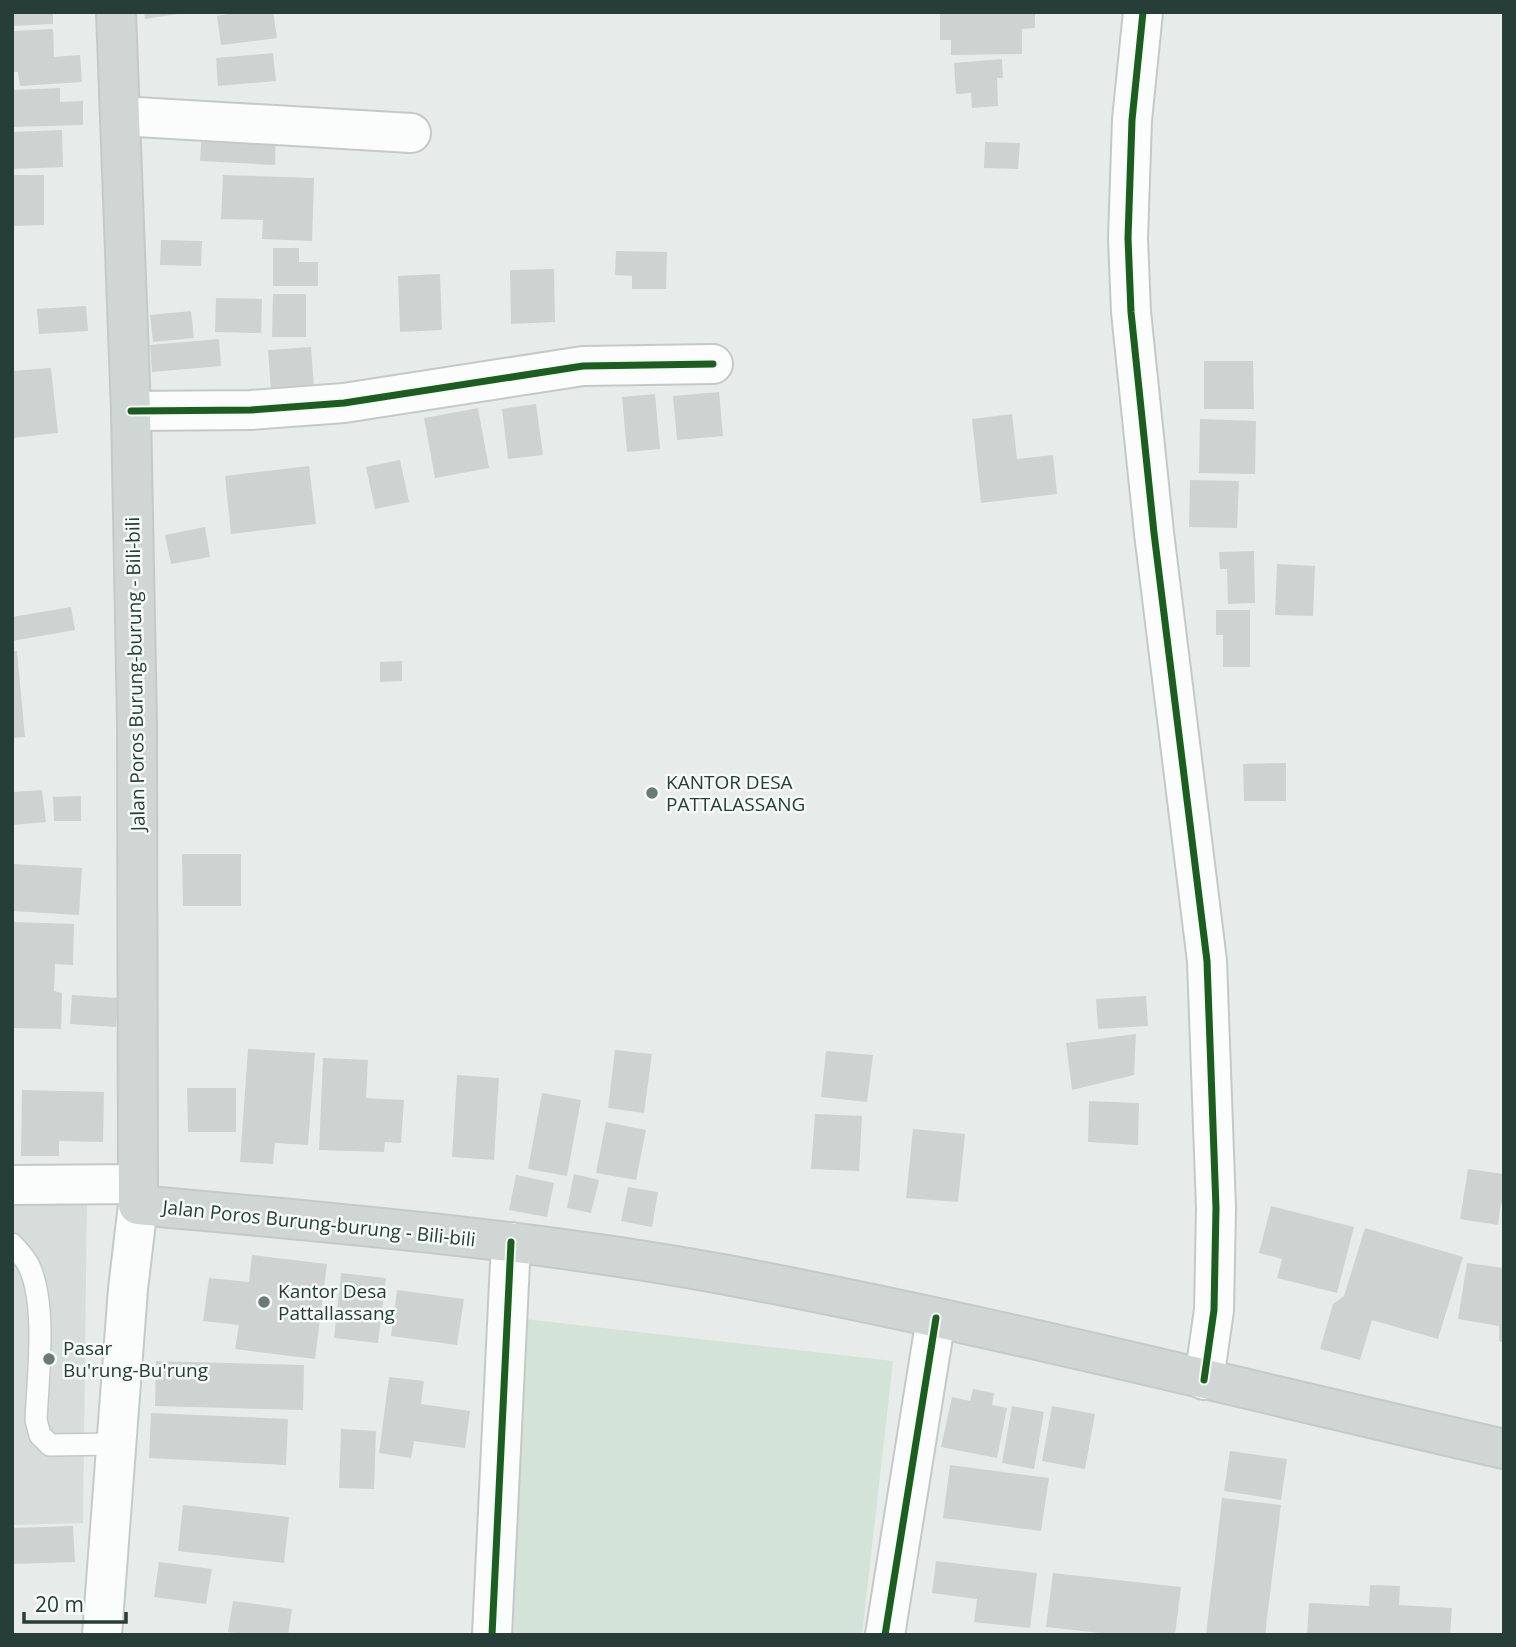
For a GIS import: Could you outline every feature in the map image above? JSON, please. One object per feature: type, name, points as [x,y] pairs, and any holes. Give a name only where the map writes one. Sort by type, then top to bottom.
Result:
[{"type":"main road","name":"Jalan Poros Burung-burung - Bili-bili","points":[[116,12],[131,411],[137,723],[138,1195],[511,1242],[725,1275],[936,1318],[1504,1449]]},
{"type":"street","points":[[1143,12],[1132,120],[1128,238],[1131,312],[1154,533],[1207,961],[1216,1208],[1214,1310],[1204,1380]]},
{"type":"street","points":[[120,116],[411,133]]},
{"type":"street","points":[[131,411],[251,410],[344,403],[583,366],[713,364]]},
{"type":"street","points":[[12,1185],[138,1195],[128,1289],[102,1635]]},
{"type":"street","points":[[492,1635],[511,1242]]},
{"type":"street","points":[[885,1635],[936,1318]]},
{"type":"lane","points":[[12,1244],[28,1265],[36,1286],[39,1312],[36,1420],[40,1435],[50,1445],[117,1444]]},
{"type":"shaded area","name":"Pasar Bu'rung-Bu'rung","points":[[87,1194],[83,1523],[12,1525],[12,1195]]},
{"type":"green space","points":[[525,1319],[893,1361],[862,1635],[513,1635]]},
{"type":"building","points":[[12,12],[53,12],[53,24],[12,26]]},
{"type":"building","points":[[144,12],[178,12],[178,14],[145,19]]},
{"type":"building","points":[[240,12],[273,12],[277,38],[221,45],[217,16]]},
{"type":"building","points":[[940,12],[1035,12],[1035,28],[1022,29],[1022,54],[951,55],[951,40],[940,40]]},
{"type":"building","points":[[53,29],[54,57],[80,55],[82,82],[20,86],[18,72],[12,72],[12,31]]},
{"type":"building","points":[[273,53],[276,81],[218,86],[216,58]]},
{"type":"building","points":[[1002,59],[1003,78],[997,78],[998,106],[972,108],[971,93],[956,94],[954,63]]},
{"type":"building","points":[[60,88],[60,102],[83,101],[83,125],[12,127],[12,90]]},
{"type":"building","points":[[62,130],[63,167],[12,169],[12,132]]},
{"type":"building","points":[[202,130],[276,134],[275,165],[200,161]]},
{"type":"building","points":[[985,142],[1020,143],[1018,169],[984,168]]},
{"type":"building","points":[[12,175],[44,175],[44,225],[12,226]]},
{"type":"building","points":[[223,175],[314,178],[312,241],[262,239],[263,220],[221,219]]},
{"type":"building","points":[[161,240],[202,241],[201,266],[160,265]]},
{"type":"building","points":[[273,248],[299,248],[299,262],[318,262],[318,286],[273,286]]},
{"type":"building","points":[[616,251],[667,252],[666,289],[632,289],[632,276],[615,275]]},
{"type":"building","points":[[554,269],[555,322],[511,324],[510,270]]},
{"type":"building","points":[[440,274],[442,330],[400,332],[398,276]]},
{"type":"building","points":[[273,294],[306,294],[306,337],[272,337]]},
{"type":"building","points":[[216,298],[262,299],[261,333],[215,332]]},
{"type":"building","points":[[86,306],[88,331],[39,334],[37,309]]},
{"type":"building","points":[[191,311],[194,338],[153,342],[150,315]]},
{"type":"building","points":[[219,339],[221,366],[152,372],[150,345]]},
{"type":"building","points":[[311,347],[314,388],[271,391],[268,350]]},
{"type":"building","points":[[1204,361],[1253,361],[1254,409],[1204,409]]},
{"type":"building","points":[[51,368],[58,433],[12,438],[12,371]]},
{"type":"building","points":[[719,392],[723,436],[677,440],[673,396]]},
{"type":"building","points":[[655,394],[660,449],[627,452],[622,397]]},
{"type":"building","points":[[536,404],[543,455],[508,459],[502,409]]},
{"type":"building","points":[[478,408],[489,468],[435,478],[424,418]]},
{"type":"building","points":[[1012,414],[1017,459],[1053,455],[1057,494],[981,503],[972,419]]},
{"type":"building","points":[[1200,419],[1256,421],[1255,474],[1199,473]]},
{"type":"building","points":[[400,460],[409,502],[375,509],[366,467]]},
{"type":"building","points":[[309,466],[316,524],[231,534],[225,476]]},
{"type":"building","points":[[1190,480],[1239,481],[1237,528],[1189,527]]},
{"type":"building","points":[[205,527],[210,557],[171,564],[165,535]]},
{"type":"building","points":[[1254,551],[1255,603],[1228,604],[1227,569],[1220,569],[1219,552]]},
{"type":"building","points":[[1277,564],[1315,566],[1313,616],[1275,615]]},
{"type":"building","points":[[71,607],[75,630],[12,641],[12,617]]},
{"type":"building","points":[[1216,610],[1250,610],[1250,667],[1223,667],[1223,635],[1216,635]]},
{"type":"building","points":[[12,651],[17,651],[25,737],[12,738]]},
{"type":"building","points":[[402,661],[402,681],[380,682],[380,662]]},
{"type":"building","points":[[1286,763],[1286,801],[1244,801],[1243,764]]},
{"type":"building","points":[[42,790],[46,822],[12,825],[12,792]]},
{"type":"building","points":[[81,796],[81,821],[54,821],[53,797]]},
{"type":"building","points":[[182,854],[241,854],[241,906],[183,906]]},
{"type":"building","points":[[12,864],[82,868],[79,915],[12,911]]},
{"type":"building","points":[[12,922],[74,924],[73,965],[55,964],[54,991],[62,993],[61,1029],[12,1028]]},
{"type":"building","points":[[72,995],[118,998],[116,1027],[70,1024]]},
{"type":"building","points":[[1146,996],[1148,1026],[1098,1029],[1096,999]]},
{"type":"building","points":[[1136,1034],[1134,1075],[1072,1090],[1066,1043]]},
{"type":"building","points":[[248,1049],[315,1053],[308,1145],[275,1143],[273,1164],[240,1162]]},
{"type":"building","points":[[615,1050],[652,1054],[644,1113],[608,1108]]},
{"type":"building","points":[[826,1051],[873,1055],[867,1102],[821,1097]]},
{"type":"building","points":[[323,1058],[368,1060],[366,1098],[404,1100],[401,1143],[385,1142],[384,1152],[319,1150]]},
{"type":"building","points":[[457,1075],[499,1078],[494,1160],[452,1157]]},
{"type":"building","points":[[187,1088],[236,1088],[236,1132],[188,1132]]},
{"type":"building","points":[[22,1090],[104,1092],[103,1142],[59,1141],[59,1156],[21,1156]]},
{"type":"building","points":[[542,1093],[581,1100],[567,1176],[528,1169]]},
{"type":"building","points":[[1089,1101],[1139,1103],[1138,1145],[1088,1142]]},
{"type":"building","points":[[815,1114],[862,1116],[859,1171],[811,1169]]},
{"type":"building","points":[[606,1122],[646,1130],[636,1180],[596,1173]]},
{"type":"building","points":[[913,1129],[965,1134],[958,1202],[906,1198]]},
{"type":"building","points":[[1468,1169],[1504,1174],[1504,1204],[1501,1203],[1498,1225],[1460,1219]]},
{"type":"building","points":[[574,1174],[599,1180],[591,1213],[567,1208]]},
{"type":"building","points":[[516,1175],[554,1183],[547,1217],[509,1210]]},
{"type":"building","points":[[628,1187],[658,1192],[652,1227],[621,1221]]},
{"type":"building","points":[[1271,1206],[1354,1227],[1337,1293],[1277,1278],[1282,1259],[1259,1253]]},
{"type":"building","points":[[1365,1228],[1463,1257],[1438,1339],[1372,1320],[1360,1360],[1320,1349],[1333,1304],[1344,1296]]},
{"type":"building","name":"Kantor Desa Pattallassang","points":[[252,1255],[327,1264],[315,1359],[235,1349],[239,1325],[203,1321],[209,1278],[249,1282]]},
{"type":"building","points":[[1467,1263],[1504,1268],[1504,1343],[1499,1341],[1499,1326],[1458,1319]]},
{"type":"building","points":[[341,1273],[386,1278],[378,1343],[334,1338]]},
{"type":"building","points":[[397,1290],[464,1299],[457,1345],[391,1336]]},
{"type":"building","points":[[156,1361],[304,1365],[303,1410],[155,1406]]},
{"type":"building","points":[[389,1377],[424,1381],[421,1404],[470,1411],[465,1448],[414,1441],[411,1458],[379,1453]]},
{"type":"building","points":[[973,1389],[994,1393],[992,1405],[1007,1408],[997,1458],[941,1447],[952,1397],[970,1401]]},
{"type":"building","points":[[1012,1406],[1044,1412],[1034,1469],[1002,1463]]},
{"type":"building","points":[[1052,1406],[1095,1414],[1085,1469],[1042,1461]]},
{"type":"building","points":[[151,1413],[288,1419],[286,1465],[149,1458]]},
{"type":"building","points":[[341,1429],[376,1431],[374,1489],[339,1488]]},
{"type":"building","points":[[1230,1451],[1287,1459],[1281,1500],[1224,1491]]},
{"type":"building","points":[[950,1465],[1049,1478],[1041,1531],[943,1518]]},
{"type":"building","points":[[1222,1498],[1281,1505],[1265,1635],[1206,1635]]},
{"type":"building","points":[[183,1505],[289,1517],[284,1563],[178,1551]]},
{"type":"building","points":[[73,1526],[75,1562],[12,1564],[12,1528]]},
{"type":"building","points":[[936,1561],[1037,1573],[1030,1628],[974,1622],[977,1599],[932,1593]]},
{"type":"building","points":[[159,1562],[212,1569],[206,1604],[154,1597]]},
{"type":"building","points":[[1053,1573],[1181,1587],[1175,1635],[1119,1635],[1046,1627]]},
{"type":"building","points":[[1370,1585],[1400,1586],[1399,1605],[1452,1608],[1450,1635],[1307,1635],[1309,1603],[1369,1606]]},
{"type":"building","points":[[233,1601],[292,1609],[288,1635],[228,1632]]},
{"type":"cycle path","points":[[1143,12],[1132,120],[1128,238],[1131,312],[1154,533],[1207,961],[1216,1208],[1214,1310],[1204,1380]]},
{"type":"cycle path","points":[[131,411],[251,410],[344,403],[583,366],[713,364]]},
{"type":"cycle path","points":[[492,1635],[511,1242]]},
{"type":"cycle path","points":[[885,1635],[936,1318]]},
{"type":"place","name":"KANTOR DESA PATTALASSANG","points":[[652,793]]},
{"type":"place","name":"Kantor Desa Pattallassang","points":[[264,1302]]},
{"type":"place","name":"Pasar Bu'rung-Bu'rung","points":[[49,1359]]}]
